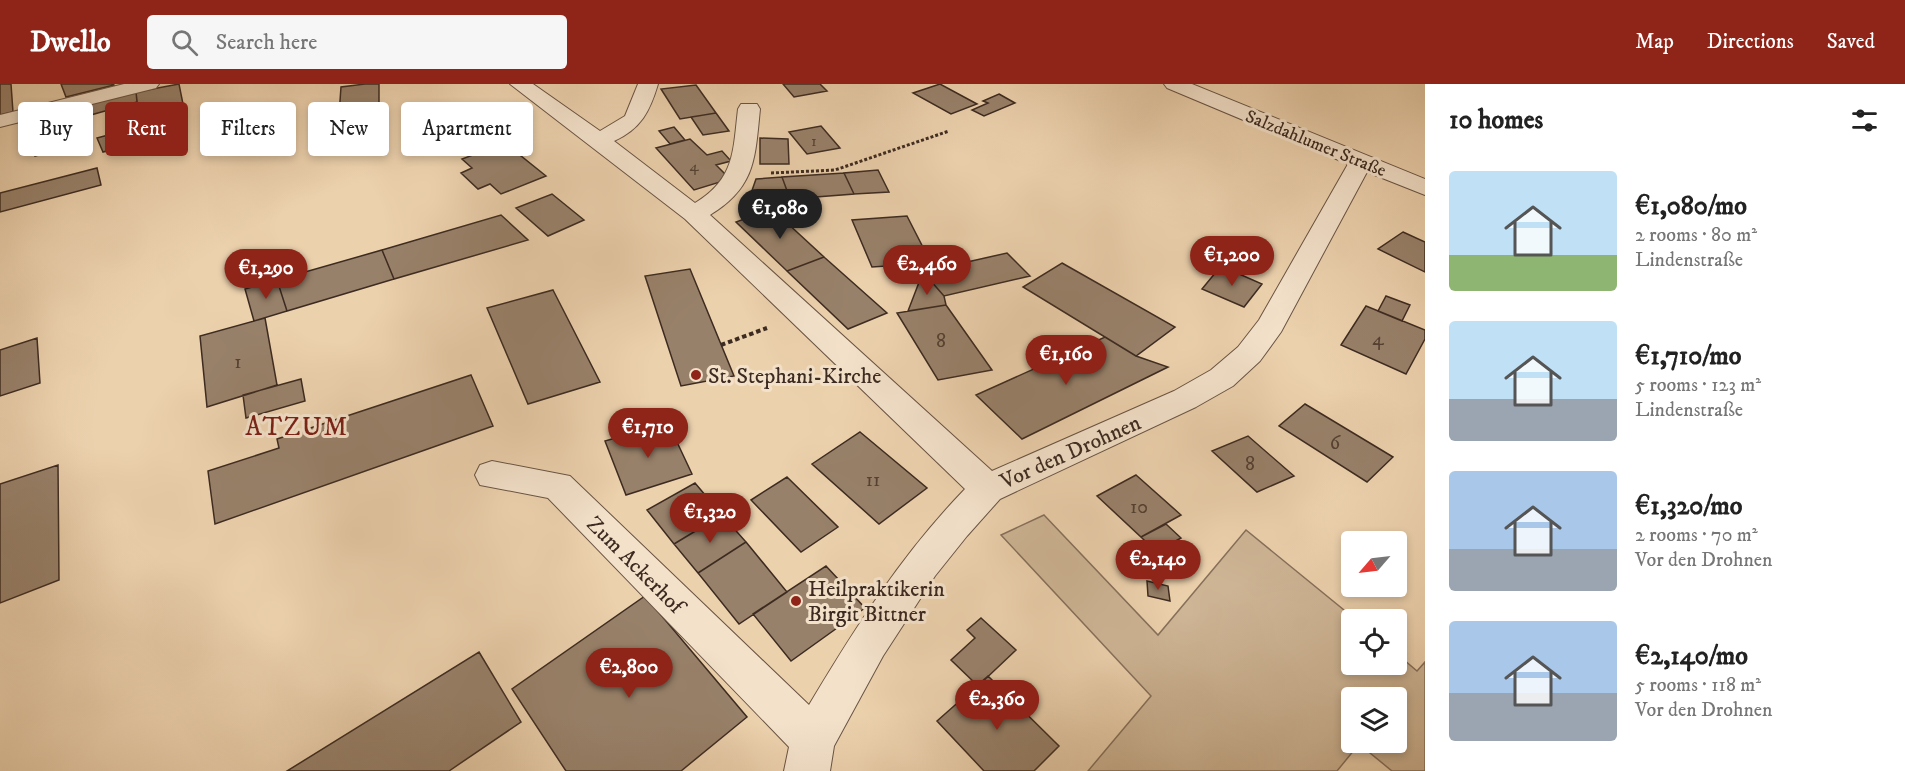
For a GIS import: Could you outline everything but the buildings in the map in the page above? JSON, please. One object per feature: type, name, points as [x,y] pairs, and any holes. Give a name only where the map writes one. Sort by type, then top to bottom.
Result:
[{"type":"street","points":[[0,121],[149,84]]},
{"type":"street","points":[[520,84],[598,140],[694,214],[804,314],[988,489]]},
{"type":"street","points":[[598,140],[622,130],[636,120],[648,84]]},
{"type":"street","name":"Salzdahlumer Straße","points":[[1174,84],[1425,188]]},
{"type":"street","points":[[694,214],[716,202],[731,189],[741,174],[749,109]]},
{"type":"street","name":"Vor den Drohnen","points":[[810,756],[869,642],[922,564],[988,489],[1185,399],[1222,378],[1249,354],[1271,324],[1353,171],[1365,163]]},
{"type":"street","name":"Zum Ackerhof","points":[[492,475],[558,486],[810,756]]},
{"type":"path","points":[[741,174],[835,170],[950,130]]},
{"type":"path","points":[[721,345],[804,314]]},
{"type":"shaded area","points":[[1044,515],[1158,635],[1246,530],[1343,609],[1341,675],[1407,675],[1407,662],[1417,671],[1425,662],[1425,771],[1392,771],[1370,753],[1407,753],[1407,687],[1341,687],[1341,753],[1352,753],[1337,771],[1088,771],[1151,696],[1001,535]]},
{"type":"place","name":"St. Stephani-Kirche","points":[[696,375]]},
{"type":"place","name":"Heilpraktikerin Birgit Bittner","points":[[796,601]]},
{"type":"district","name":"ATZUM","points":[[297,426]]}]
